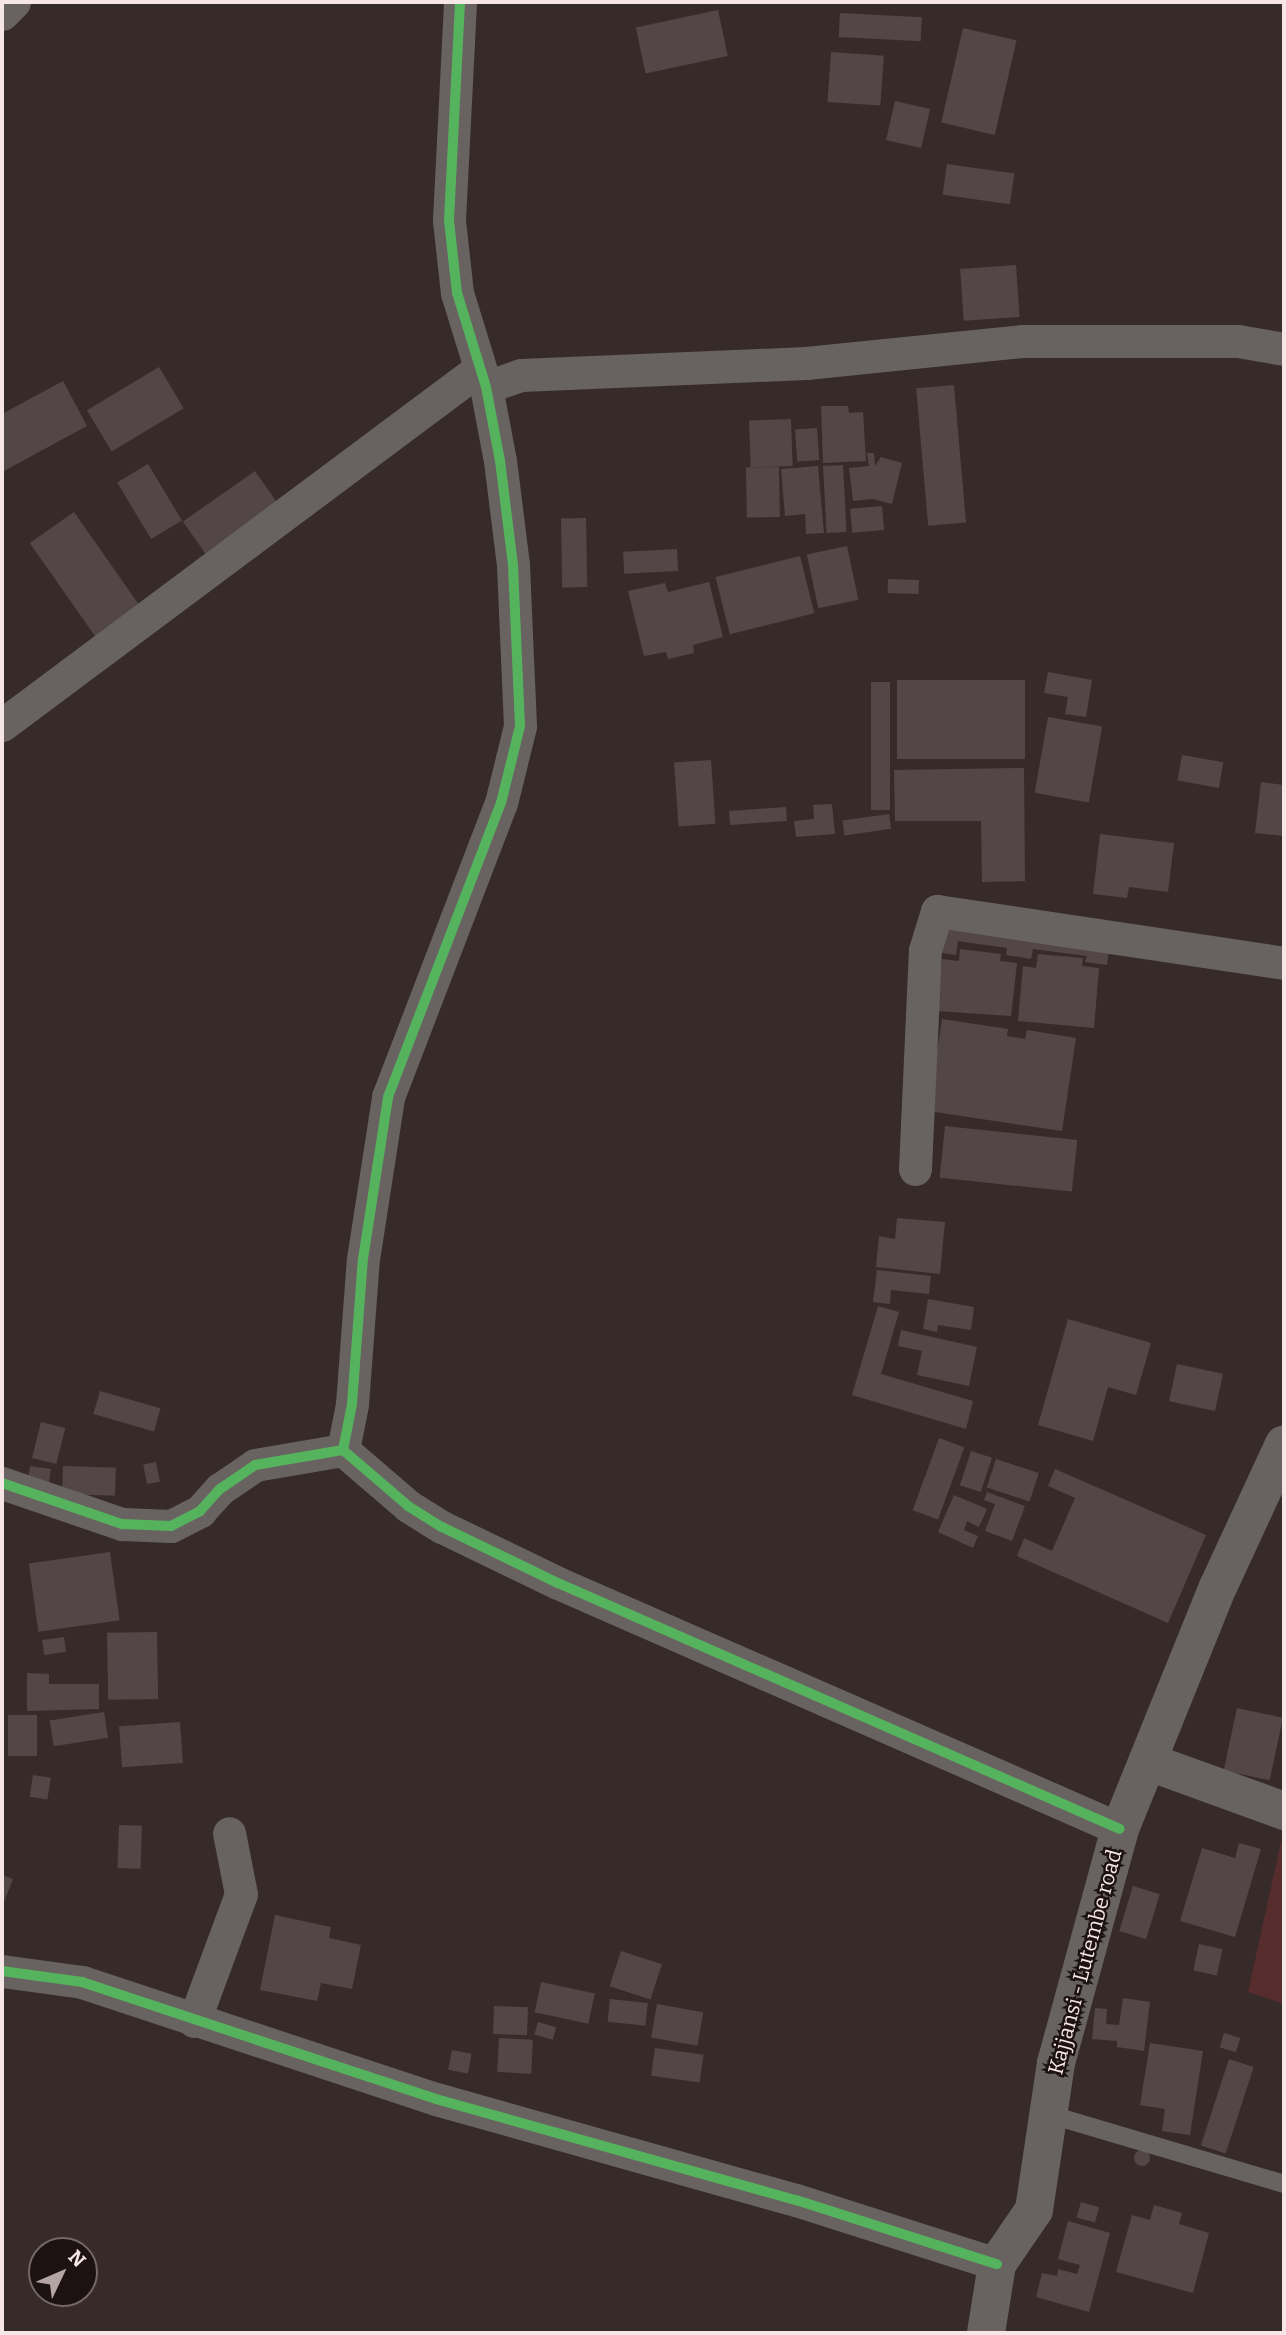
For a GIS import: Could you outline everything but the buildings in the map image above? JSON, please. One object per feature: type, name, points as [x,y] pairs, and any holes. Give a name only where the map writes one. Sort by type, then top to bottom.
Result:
[{"type":"street","points":[[2,14],[14,2]]},
{"type":"street","points":[[343,1450],[352,1404],[363,1259],[388,1097],[501,803],[520,726],[513,565],[482,379],[457,293],[449,220],[460,2]]},
{"type":"street","points":[[2,725],[482,379],[806,363],[1022,341],[1238,341],[1284,349]]},
{"type":"street","points":[[915,1169],[925,950],[932,916],[937,911],[1284,963]]},
{"type":"street","name":"Kajjansi - Lutembe road","points":[[986,2333],[997,2263],[1034,2210],[1056,2063],[1120,1829],[1218,1587],[1276,1483],[1284,1444]]},
{"type":"street","points":[[2,1483],[122,1524],[171,1526],[200,1511],[255,1465],[343,1450]]},
{"type":"street","points":[[343,1450],[408,1506],[474,1543],[1120,1829]]},
{"type":"street","points":[[1149,1762],[1284,1811]]},
{"type":"street","points":[[194,2021],[241,1894],[229,1833]]},
{"type":"street","points":[[2,1971],[82,1982],[436,2099],[796,2200],[997,2263]]},
{"type":"lane","points":[[1048,2114],[1284,2184]]},
{"type":"shaded area","points":[[1284,1828],[1284,2004],[1248,1992]]},
{"type":"cycle path","points":[[343,1450],[352,1404],[363,1259],[388,1097],[501,803],[520,726],[513,565],[500,461],[486,387],[457,293],[449,220],[460,2]]},
{"type":"cycle path","points":[[2,1483],[122,1524],[171,1526],[200,1511],[220,1489],[255,1465],[343,1450],[408,1506],[442,1527],[558,1583],[1120,1829]]},
{"type":"cycle path","points":[[2,1971],[82,1982],[436,2099],[796,2200],[997,2264]]}]
